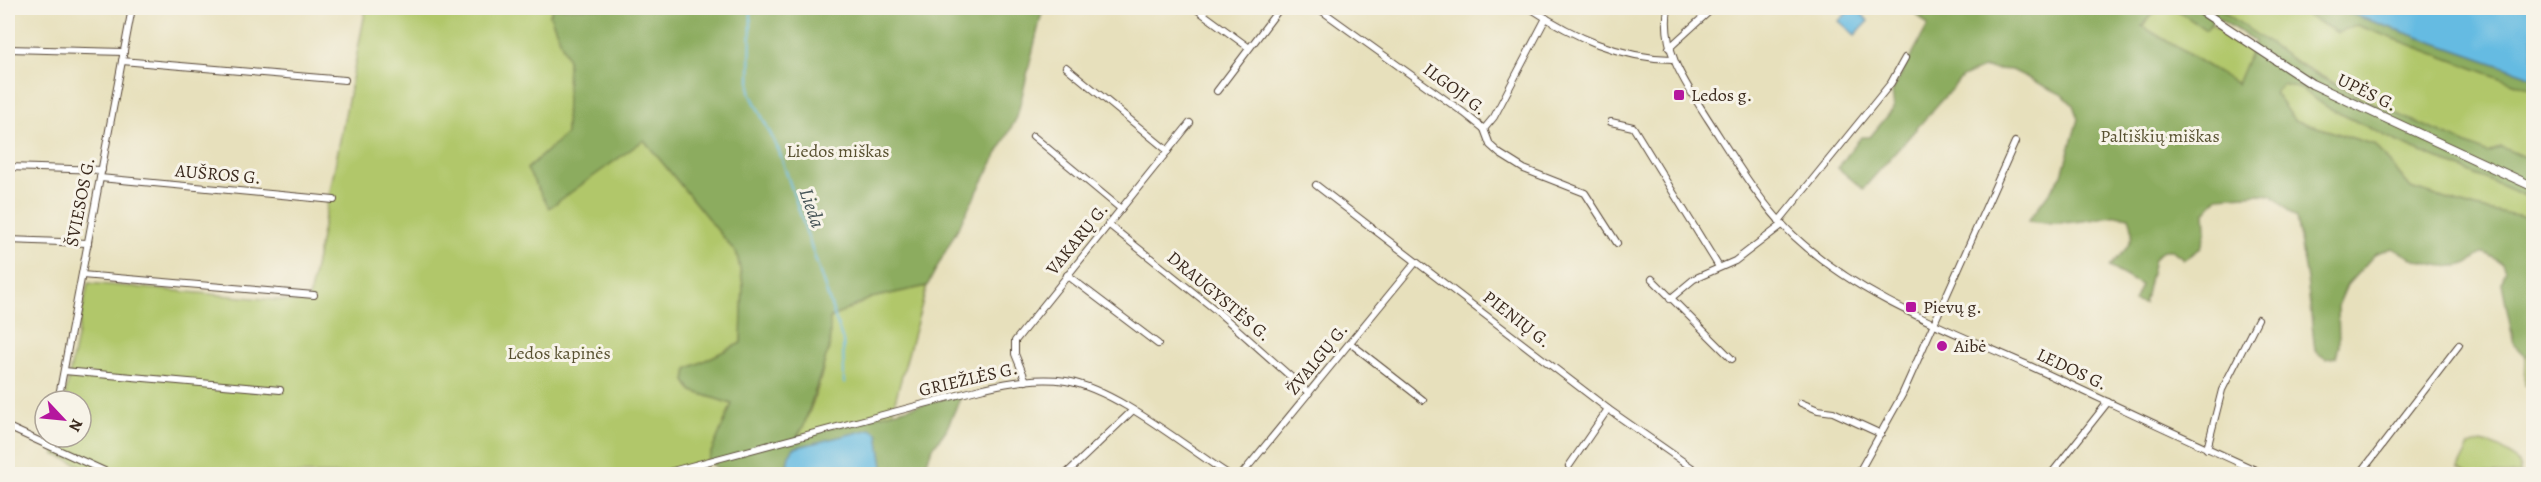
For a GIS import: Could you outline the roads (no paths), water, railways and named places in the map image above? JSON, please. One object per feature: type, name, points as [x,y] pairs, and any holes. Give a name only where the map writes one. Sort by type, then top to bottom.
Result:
[{"type":"main road","name":"UPĖS G.","points":[[2197,8],[2312,84],[2534,187]]},
{"type":"street","name":"ŠVIESOS G.","points":[[60,389],[132,8]]},
{"type":"street","points":[[1195,8],[1248,47]]},
{"type":"street","points":[[1217,91],[1235,70],[1248,47],[1280,8]]},
{"type":"street","name":"ILGOJI G.","points":[[1318,8],[1484,129],[1490,145],[1507,158],[1533,173],[1585,194],[1617,243]]},
{"type":"street","points":[[1530,8],[1588,42],[1622,53],[1672,59]]},
{"type":"street","name":"LEDOS G.","points":[[1668,8],[1666,33],[1672,59],[1720,137],[1781,223],[1836,270],[1933,323],[2264,474]]},
{"type":"street","points":[[1669,48],[1713,8]]},
{"type":"street","points":[[1484,129],[1494,117],[1546,18]]},
{"type":"street","points":[[8,49],[124,52]]},
{"type":"street","points":[[1670,299],[1694,279],[1735,261],[1781,223],[1891,83],[1905,58]]},
{"type":"street","points":[[122,61],[345,80]]},
{"type":"street","points":[[1066,67],[1168,151]]},
{"type":"street","points":[[1611,122],[1633,127],[1719,267]]},
{"type":"street","name":"VAKARŲ G.","points":[[1026,381],[1015,354],[1015,341],[1190,123]]},
{"type":"street","points":[[1033,136],[1121,209]]},
{"type":"street","points":[[1858,474],[1902,395],[2015,142]]},
{"type":"street","points":[[8,167],[102,170]]},
{"type":"street","name":"AUŠROS G.","points":[[100,178],[334,200]]},
{"type":"street","name":"PIENIŲ G.","points":[[1316,185],[1608,408],[1701,474]]},
{"type":"street","name":"DRAUGYSTĖS G.","points":[[1108,224],[1218,312],[1309,393]]},
{"type":"street","points":[[8,240],[88,243]]},
{"type":"street","name":"ŽVALGŲ G.","points":[[1242,474],[1416,262]]},
{"type":"street","points":[[82,275],[314,295]]},
{"type":"street","points":[[1067,275],[1158,344]]},
{"type":"street","points":[[1652,279],[1732,359]]},
{"type":"street","points":[[2207,449],[2222,390],[2258,319]]},
{"type":"street","points":[[1350,343],[1423,400]]},
{"type":"street","points":[[2360,474],[2379,446],[2459,345]]},
{"type":"street","points":[[64,371],[279,390]]},
{"type":"street","name":"GRIEŽLĖS G.","points":[[661,474],[984,388],[1026,381],[1064,381],[1084,386],[1132,411],[1228,474]]},
{"type":"street","points":[[2051,474],[2108,402]]},
{"type":"street","points":[[1801,403],[1818,411],[1833,412],[1881,434]]},
{"type":"street","points":[[1569,466],[1608,408]]},
{"type":"street","points":[[1066,474],[1132,411]]},
{"type":"street","points":[[8,427],[33,438]]},
{"type":"street","points":[[57,449],[111,474]]},
{"type":"water","points":[[1852,8],[1857,8],[1868,21],[1855,35],[1839,21]]},
{"type":"water","points":[[2334,8],[2533,8],[2533,77]]},
{"type":"water","points":[[871,429],[878,434],[883,467],[887,474],[788,474],[786,472],[789,455],[794,448]]},
{"type":"waterway","name":"Lieda","points":[[751,8],[750,93],[779,151],[843,341],[844,383]]},
{"type":"place","name":"Ledos g.","points":[[1679,95]]},
{"type":"place","name":"Pievų g.","points":[[1911,307]]},
{"type":"place","name":"Aibė","points":[[1942,346]]},
{"type":"park label","name":"Paltiškių miškas","points":[[2160,136]]},
{"type":"park label","name":"Liedos miškas","points":[[838,151]]},
{"type":"park label","name":"Ledos kapinės","points":[[559,353]]}]
